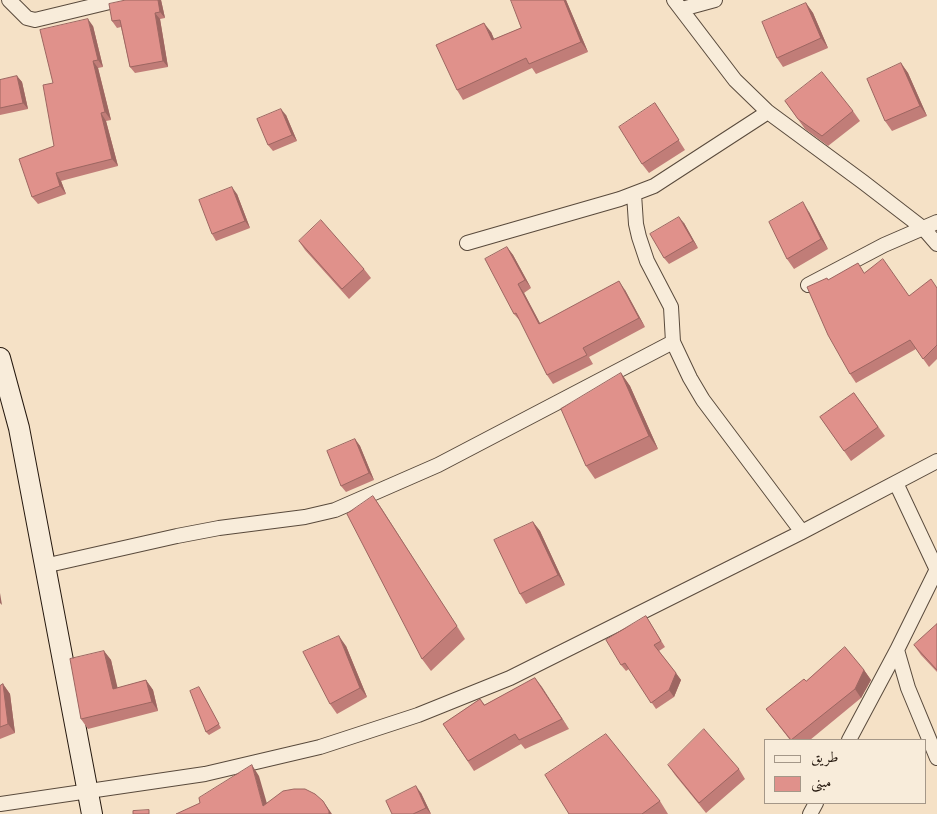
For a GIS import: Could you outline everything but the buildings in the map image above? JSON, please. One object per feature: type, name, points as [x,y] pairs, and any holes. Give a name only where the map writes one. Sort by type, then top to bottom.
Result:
[{"type":"street","points":[[9,0],[27,18],[36,20],[118,0]]},
{"type":"street","points":[[715,0],[678,5],[735,80],[768,112],[864,182],[924,229],[937,244]]},
{"type":"street","points":[[467,243],[634,194],[654,186],[768,112]]},
{"type":"street","points":[[634,194],[636,224],[642,245],[647,261],[671,307],[673,342],[690,378],[703,400],[802,532]]},
{"type":"street","points":[[808,286],[884,245],[937,222]]},
{"type":"street","points":[[44,566],[177,536],[219,528],[305,517],[335,510],[438,465],[673,342]]},
{"type":"street","points":[[0,358],[18,428],[92,814]]},
{"type":"street","points":[[0,804],[205,774],[320,747],[418,715],[510,678],[802,532],[937,461]]},
{"type":"street","points":[[850,739],[937,570],[896,483]]},
{"type":"street","points":[[897,650],[908,688],[937,758]]}]
